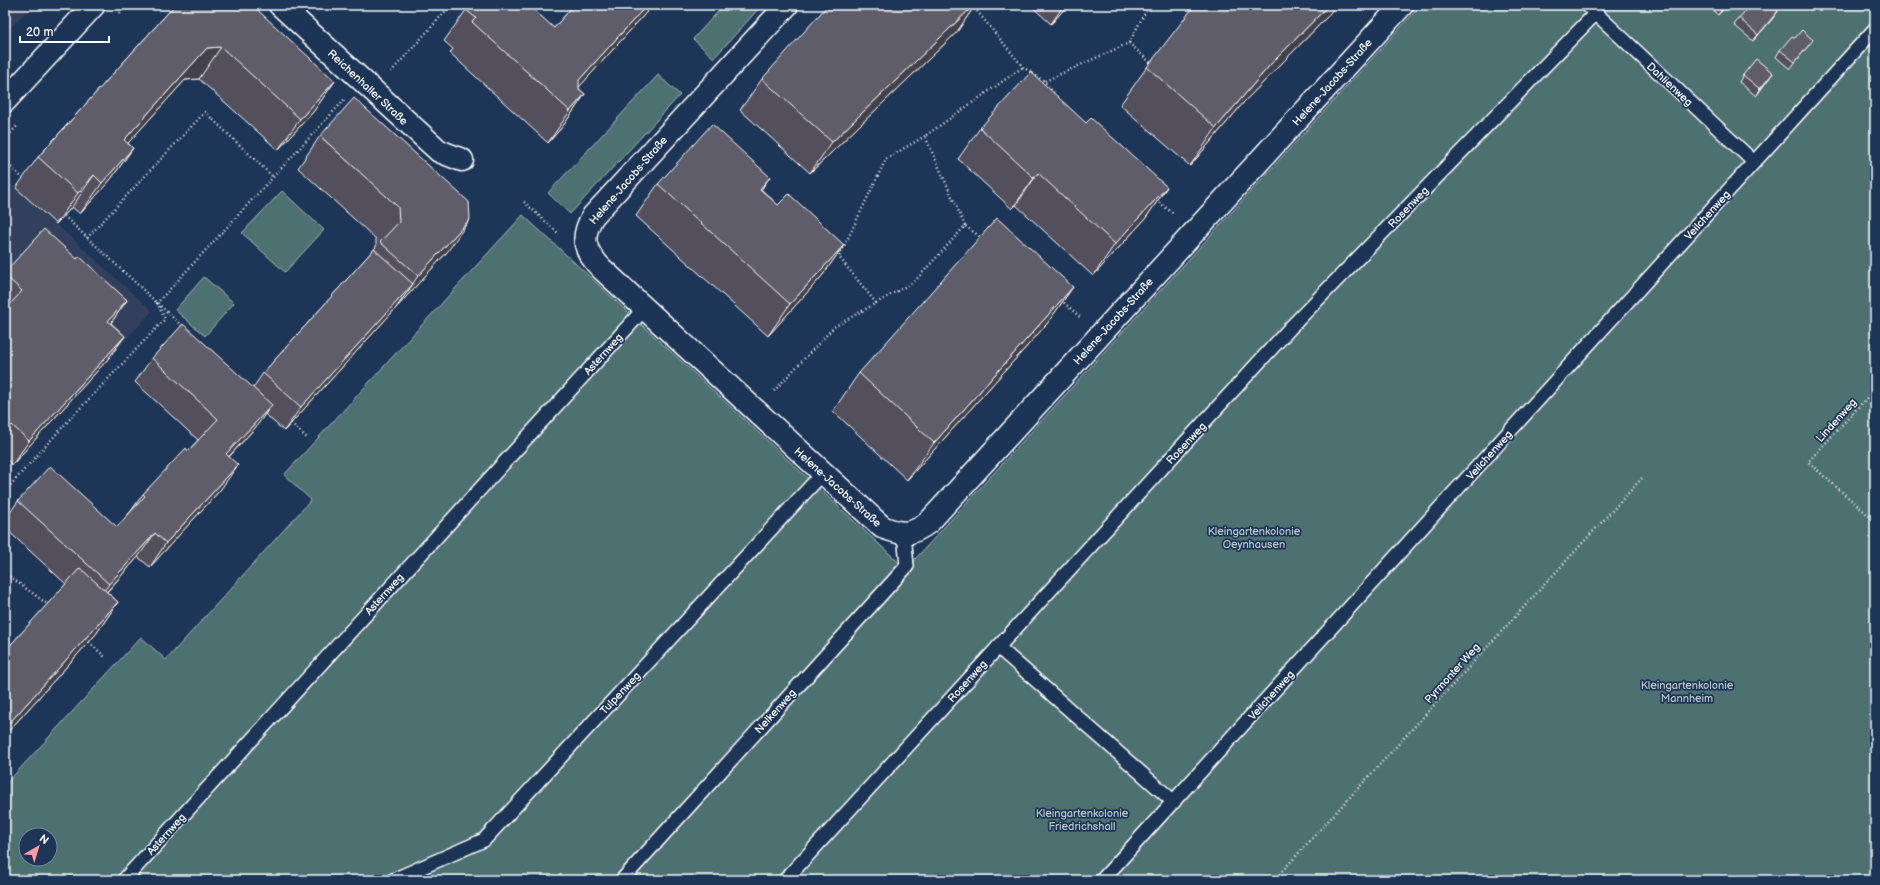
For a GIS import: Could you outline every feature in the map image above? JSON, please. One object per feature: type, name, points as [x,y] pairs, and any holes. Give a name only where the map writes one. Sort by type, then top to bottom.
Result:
[{"type":"street","points":[[5,101],[94,5]]},
{"type":"street","name":"Reichenhaller Straße","points":[[280,5],[439,151],[462,160]]},
{"type":"street","name":"Helene-Jacobs-Straße","points":[[787,5],[593,216],[587,227],[584,239],[592,260],[882,528],[904,534],[919,530],[930,522],[1402,5]]},
{"type":"lane","name":"Dahlienweg","points":[[1591,9],[1754,162]]},
{"type":"lane","name":"Rosenweg","points":[[786,880],[1292,326],[1591,9]]},
{"type":"lane","name":"Veilchenweg","points":[[1102,880],[1875,29]]},
{"type":"lane","name":"Asternweg","points":[[124,880],[645,308]]},
{"type":"lane","name":"Tulpenweg","points":[[393,880],[484,840],[823,473]]},
{"type":"lane","name":"Nelkenweg","points":[[622,880],[907,566],[904,534]]},
{"type":"lane","points":[[998,647],[1174,802]]},
{"type":"path","points":[[158,303],[362,81],[388,76],[451,5]]},
{"type":"path","points":[[972,5],[1023,67],[1044,81],[1058,99]]},
{"type":"path","points":[[1044,81],[1129,44],[1149,5]]},
{"type":"path","points":[[1129,44],[1152,64]]},
{"type":"path","points":[[839,257],[886,159],[925,136],[1023,67]]},
{"type":"path","points":[[87,238],[204,112],[273,177]]},
{"type":"path","points":[[925,136],[964,226],[983,238]]},
{"type":"path","points":[[5,162],[24,179]]},
{"type":"path","points":[[1152,197],[1195,231]]},
{"type":"path","points":[[524,202],[559,234],[584,239]]},
{"type":"path","points":[[64,216],[186,329]]},
{"type":"path","points":[[756,411],[834,327],[915,281],[964,226]]},
{"type":"path","points":[[833,253],[839,257],[876,303]]},
{"type":"path","points":[[1055,295],[1101,335]]},
{"type":"path","points":[[5,491],[69,420],[165,319],[158,303]]},
{"type":"path","name":"Lindenweg","points":[[1875,389],[1808,462],[1875,521]]},
{"type":"path","points":[[291,423],[306,438]]},
{"type":"path","name":"Pyrmonter Weg","points":[[1274,880],[1643,477]]},
{"type":"path","points":[[5,570],[9,576],[51,607]]},
{"type":"path","points":[[88,642],[105,657]]},
{"type":"shaded area","points":[[5,5],[32,5],[5,34]]},
{"type":"shaded area","points":[[5,178],[152,311],[5,472]]},
{"type":"green space","points":[[724,5],[762,5],[714,58],[693,39]]},
{"type":"green space","points":[[1421,5],[1875,5],[1875,880],[5,880],[5,785],[141,637],[166,660],[311,500],[284,475],[523,215],[906,569]]},
{"type":"green space","points":[[658,75],[680,95],[570,214],[548,193]]},
{"type":"green space","points":[[282,191],[324,230],[285,272],[242,233]]},
{"type":"green space","points":[[204,277],[234,303],[205,336],[175,310]]},
{"type":"building","points":[[175,5],[252,5],[335,81],[300,119],[221,47],[207,48],[124,140],[133,148],[102,183],[94,175],[78,193],[38,157]]},
{"type":"building","points":[[470,5],[529,5],[554,28],[574,5],[647,5],[579,80],[579,89],[585,94],[570,111],[472,22],[476,18],[466,10]]},
{"type":"building","points":[[828,5],[974,5],[832,142],[762,79]]},
{"type":"building","points":[[1195,5],[1329,5],[1270,65],[1216,128],[1147,67]]},
{"type":"building","points":[[1719,5],[1726,5],[1723,8]]},
{"type":"building","points":[[1750,5],[1771,5],[1778,11],[1758,35],[1739,18]]},
{"type":"building","points":[[1802,30],[1813,40],[1795,62],[1780,50],[1792,36],[1795,38]]},
{"type":"building","points":[[1756,59],[1773,73],[1760,89],[1743,75]]},
{"type":"building","points":[[1031,72],[1086,123],[1091,118],[1167,187],[1115,244],[1038,173],[1034,178],[980,128]]},
{"type":"building","points":[[354,98],[469,202],[470,219],[418,276],[380,242],[399,222],[398,207],[320,136]]},
{"type":"building","points":[[712,124],[770,177],[760,189],[778,205],[789,194],[844,245],[790,304],[658,184]]},
{"type":"building","points":[[997,218],[1073,287],[934,443],[859,373]]},
{"type":"building","points":[[44,229],[77,259],[79,256],[127,300],[108,321],[125,336],[29,441],[12,425],[5,432],[5,310],[22,291],[5,275],[5,272]]},
{"type":"building","points":[[374,249],[413,284],[301,407],[263,373]]},
{"type":"building","points":[[183,324],[272,405],[226,454],[238,465],[166,543],[155,533],[109,584],[18,501],[50,466],[117,527],[145,496],[143,494],[186,448],[188,451],[218,419],[152,358]]},
{"type":"building","points":[[80,568],[118,602],[5,728],[5,651]]},
{"type":"park label","name":"Kleingartenkolonie Oeynhausen","points":[[1254,537]]},
{"type":"park label","name":"Kleingartenkolonie Mannheim","points":[[1687,691]]},
{"type":"park label","name":"Kleingartenkolonie Friedrichshall","points":[[1082,819]]}]
